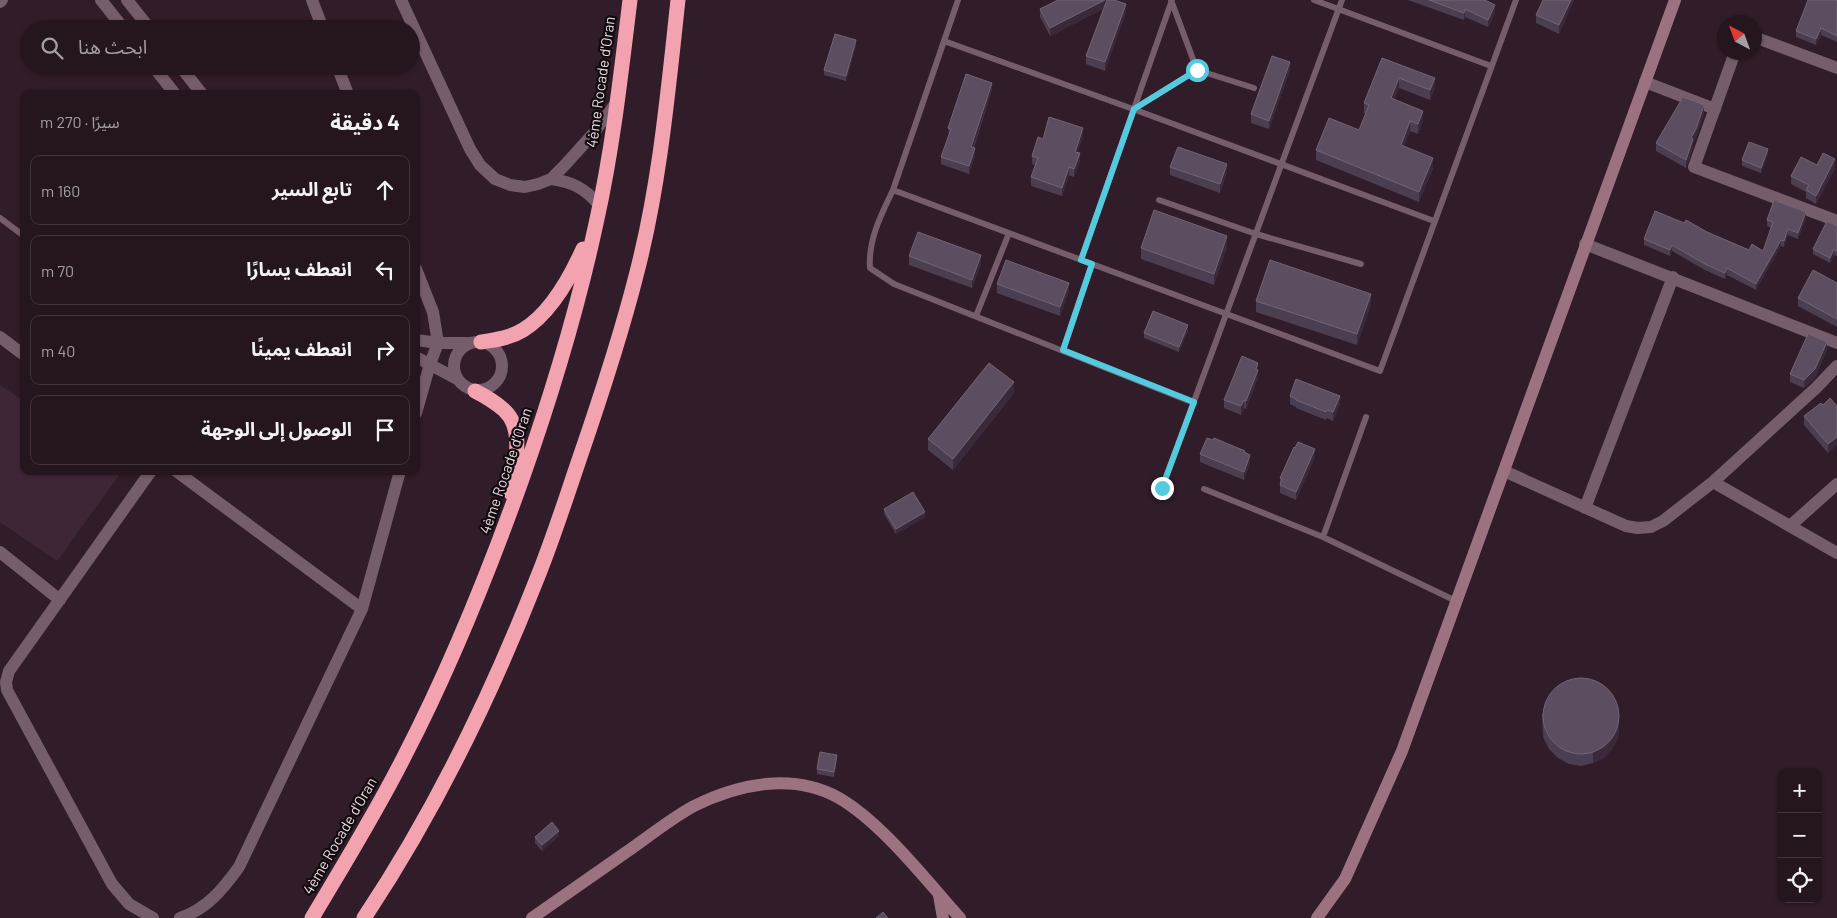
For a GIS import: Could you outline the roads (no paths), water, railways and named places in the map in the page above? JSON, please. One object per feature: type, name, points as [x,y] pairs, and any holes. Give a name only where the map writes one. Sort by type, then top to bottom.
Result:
[{"type":"highway","name":"4ème Rocade d'Oran","points":[[312,918],[354,848],[404,757],[443,678],[473,610],[503,533],[540,427],[566,344],[599,210],[630,0]]},
{"type":"highway","points":[[364,918],[418,833],[472,728],[503,662],[537,580],[566,500],[599,401],[638,272],[664,126],[678,0]]},
{"type":"highway","points":[[476,342],[505,338],[523,330],[544,312],[566,283],[599,210]]},
{"type":"highway","points":[[475,390],[506,411],[516,429],[517,447],[503,533]]},
{"type":"main road","points":[[1317,918],[1345,879],[1402,751],[1675,0]]},
{"type":"main road","points":[[532,918],[693,807],[733,790],[766,783],[804,784],[838,798],[865,818],[886,838],[960,918]]},
{"type":"main road","points":[[939,895],[943,918]]},
{"type":"street","points":[[101,0],[117,20]]},
{"type":"street","points":[[127,0],[143,20]]},
{"type":"street","points":[[312,0],[320,20]]},
{"type":"street","points":[[401,0],[410,20]]},
{"type":"street","points":[[1762,40],[1837,68]]},
{"type":"street","points":[[420,41],[470,149],[480,165],[495,179],[510,185],[525,187],[551,179],[565,181],[578,186],[590,194],[599,210]]},
{"type":"street","points":[[1732,60],[1694,166],[1837,221]]},
{"type":"street","points":[[160,75],[172,90]]},
{"type":"street","points":[[187,75],[199,90]]},
{"type":"street","points":[[341,75],[347,90]]},
{"type":"street","points":[[1645,82],[1715,109]]},
{"type":"street","points":[[551,179],[587,140],[616,103]]},
{"type":"street","points":[[1585,244],[1837,343]]},
{"type":"street","points":[[1585,508],[1673,277]]},
{"type":"street","points":[[420,279],[433,312],[438,343],[420,399]]},
{"type":"street","points":[[0,336],[20,351]]},
{"type":"street","points":[[420,341],[438,343],[476,342],[489,345],[496,350],[501,357],[503,365],[502,374],[491,387],[483,390],[475,390],[462,385],[454,372],[455,358],[464,346],[476,342]]},
{"type":"street","points":[[420,359],[457,379]]},
{"type":"street","points":[[1504,471],[1626,526],[1638,528],[1651,527],[1663,521],[1713,482],[1816,388],[1837,366]]},
{"type":"street","points":[[148,475],[9,671],[6,682],[7,690],[112,884],[128,904],[153,918]]},
{"type":"street","points":[[181,475],[362,609]]},
{"type":"street","points":[[180,918],[194,914],[219,894],[239,867],[362,609],[399,475]]},
{"type":"street","points":[[1713,482],[1837,553]]},
{"type":"street","points":[[1790,526],[1837,484]]},
{"type":"street","points":[[0,552],[60,600]]},
{"type":"lane","points":[[958,0],[893,190],[880,216],[869,253],[870,268],[894,284],[1194,402]]},
{"type":"lane","points":[[1172,0],[1197,70]]},
{"type":"lane","points":[[1081,260],[1172,0]]},
{"type":"lane","points":[[1314,0],[1491,66]]},
{"type":"lane","points":[[1162,488],[1342,0]]},
{"type":"lane","points":[[893,190],[1380,371],[1516,0]]},
{"type":"lane","points":[[944,41],[1134,109],[1434,221]]},
{"type":"lane","points":[[1134,109],[1197,70],[1254,88]]},
{"type":"lane","points":[[1159,200],[1256,234],[1362,264]]},
{"type":"lane","points":[[0,218],[20,233]]},
{"type":"lane","points":[[976,316],[1009,233]]},
{"type":"lane","points":[[1063,350],[1092,264]]},
{"type":"lane","points":[[1323,537],[1366,417]]},
{"type":"lane","points":[[1204,489],[1323,537],[1456,601]]}]
